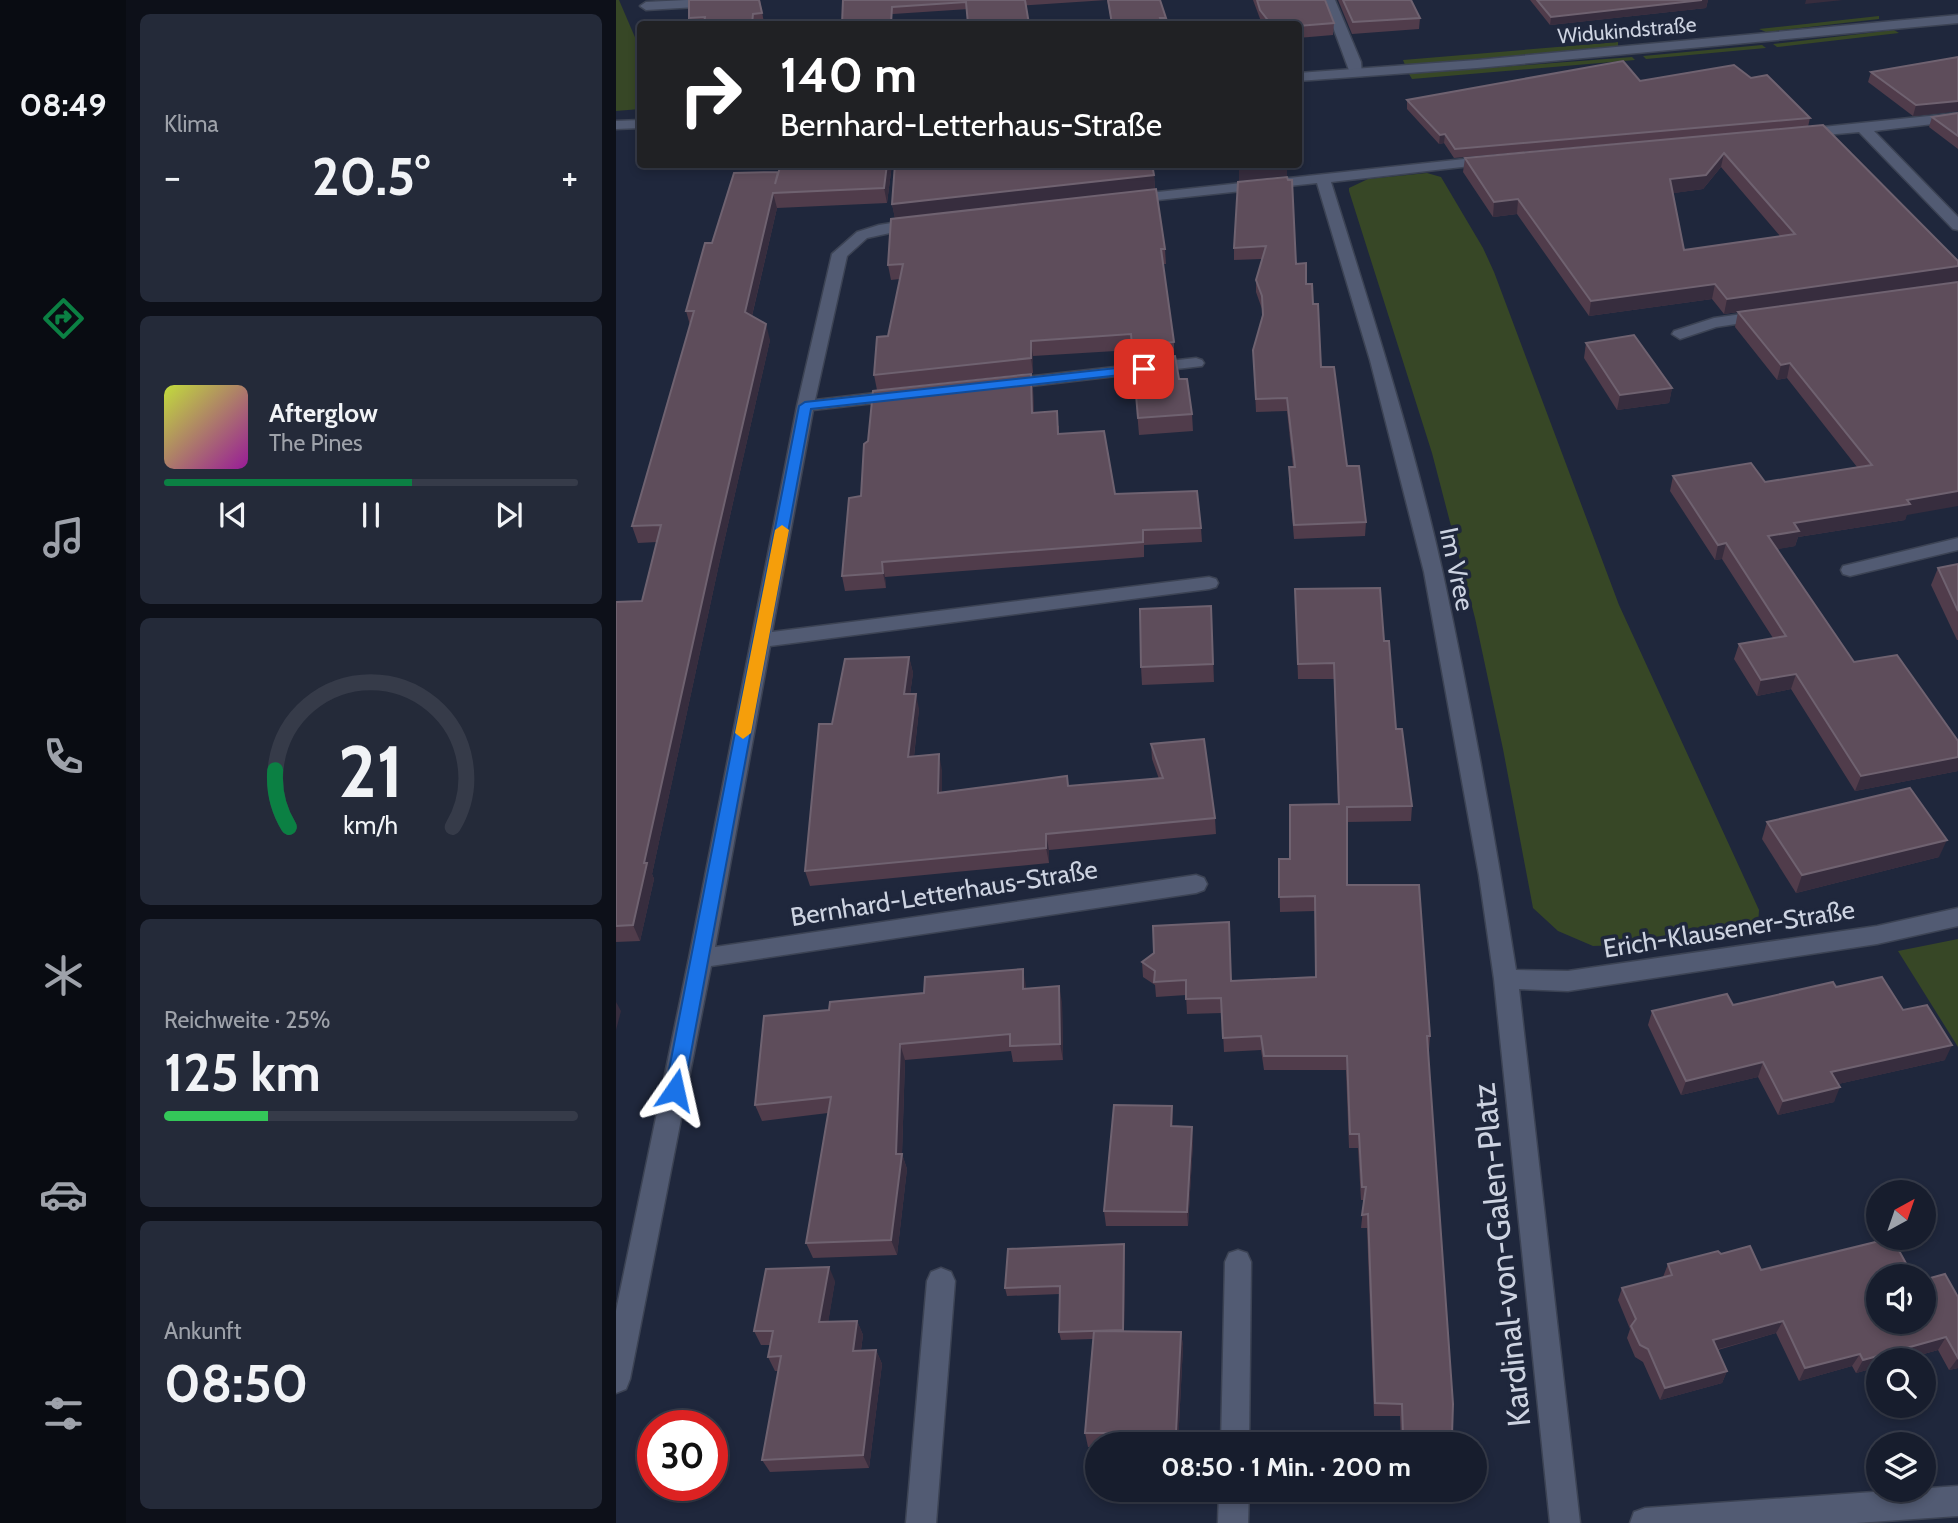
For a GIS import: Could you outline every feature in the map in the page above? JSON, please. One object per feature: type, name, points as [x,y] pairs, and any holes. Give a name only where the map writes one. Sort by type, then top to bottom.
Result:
[{"type":"street","points":[[646,6],[748,0]]},
{"type":"street","points":[[1329,0],[1357,73]]},
{"type":"street","name":"Widukindstraße","points":[[1302,77],[1682,46],[1958,19]]},
{"type":"street","points":[[1791,134],[1864,129],[1958,117]]},
{"type":"street","points":[[616,125],[637,124]]},
{"type":"street","points":[[1864,129],[1958,226]]},
{"type":"street","points":[[1121,200],[1509,159]]},
{"type":"street","name":"Im Vree","points":[[1323,178],[1378,360],[1433,572],[1490,875],[1506,979]]},
{"type":"street","points":[[616,1379],[701,958],[805,406],[840,254],[862,236],[890,227],[929,222]]},
{"type":"street","points":[[1680,334],[1714,323],[1782,313]]},
{"type":"street","points":[[994,385],[1196,363]]},
{"type":"street","points":[[805,406],[913,394]]},
{"type":"street","points":[[1850,570],[1958,544]]},
{"type":"street","points":[[761,640],[1209,583]]},
{"type":"street","name":"Bernhard-Letterhaus-Straße","points":[[701,958],[1196,884]]},
{"type":"street","name":"Erich-Klausener-Straße","points":[[1506,979],[1568,981],[1877,934],[1958,917]]},
{"type":"street","name":"Kardinal-von-Galen-Platz","points":[[1506,979],[1565,1523]]},
{"type":"street","points":[[1235,1432],[1238,1262]]},
{"type":"street","points":[[920,1523],[941,1280]]},
{"type":"street","points":[[1645,1523],[1958,1501]]},
{"type":"street","points":[[1233,1523],[1234,1502]]},
{"type":"green space","points":[[616,0],[619,0],[637,42],[637,109],[616,111]]},
{"type":"green space","points":[[1879,16],[1879,19],[1766,32],[1759,29]]},
{"type":"green space","points":[[1894,30],[1899,33],[1777,47],[1773,44]]},
{"type":"green space","points":[[1618,42],[1618,46],[1410,65],[1405,65],[1403,60]]},
{"type":"green space","points":[[1762,45],[1766,48],[1646,59],[1643,56]]},
{"type":"green space","points":[[1632,57],[1635,60],[1412,79],[1409,74]]},
{"type":"green space","points":[[1427,173],[1441,177],[1494,272],[1619,605],[1759,910],[1758,926],[1647,944],[1593,946],[1558,931],[1533,908],[1475,618],[1432,453],[1349,191],[1349,188],[1368,179]]},
{"type":"green space","points":[[1958,939],[1958,1047],[1898,951]]},
{"type":"building","points":[[689,0],[759,0],[762,13],[753,14],[752,21],[704,21],[705,17],[689,18]]},
{"type":"building","points":[[843,0],[1025,0],[1028,21],[968,21],[966,2],[892,7],[891,21],[842,21]]},
{"type":"building","points":[[1108,0],[1160,0],[1166,18],[1160,18],[1161,21],[1112,21]]},
{"type":"building","points":[[1257,0],[1325,0],[1334,23],[1302,26],[1302,21],[1269,21],[1260,10]]},
{"type":"building","points":[[1343,0],[1411,0],[1420,18],[1353,22]]},
{"type":"building","points":[[1537,0],[1702,0],[1551,17]]},
{"type":"building","points":[[1958,57],[1958,101],[1916,105],[1871,72]]},
{"type":"building","points":[[1623,61],[1640,81],[1734,65],[1751,78],[1767,75],[1810,118],[1455,149],[1445,134],[1440,135],[1407,100]]},
{"type":"building","points":[[1958,113],[1958,136],[1932,117]]},
{"type":"building","points":[[1823,125],[1958,261],[1958,266],[1727,299],[1715,284],[1591,301],[1518,199],[1494,202],[1465,158]],"holes":[[[1724,153],[1795,234],[1684,250],[1670,179],[1706,175]]]},
{"type":"building","points":[[780,168],[886,168],[884,188],[773,193],[745,312],[766,324],[644,863],[647,863],[633,925],[616,926],[616,602],[642,601],[661,525],[632,526],[694,311],[686,311],[705,243],[712,243],[734,173],[778,172],[775,184]]},
{"type":"building","points":[[895,168],[1153,168],[1154,175],[892,204]]},
{"type":"building","points":[[1287,177],[1292,180],[1296,264],[1306,263],[1306,284],[1312,284],[1313,304],[1318,304],[1321,367],[1334,367],[1347,466],[1359,466],[1366,522],[1294,525],[1289,467],[1295,467],[1287,398],[1256,399],[1253,350],[1263,315],[1262,296],[1256,280],[1266,246],[1234,248],[1238,182]]},
{"type":"building","points":[[1156,189],[1174,342],[1132,347],[1131,334],[1031,341],[1031,358],[874,375],[877,337],[888,336],[903,264],[888,265],[891,219]]},
{"type":"building","points":[[1958,282],[1958,491],[1907,500],[1910,504],[1794,523],[1799,531],[1768,536],[1854,662],[1897,655],[1958,741],[1958,757],[1861,776],[1796,674],[1761,680],[1739,644],[1786,636],[1726,543],[1718,545],[1673,476],[1751,463],[1765,482],[1872,465],[1790,363],[1781,365],[1738,312]]},
{"type":"building","points":[[1634,335],[1672,388],[1620,395],[1586,343]]},
{"type":"building","points":[[1175,356],[1179,379],[1187,379],[1192,414],[1138,418],[1133,360]]},
{"type":"building","points":[[1031,374],[1032,413],[1057,411],[1058,434],[1104,431],[1115,494],[1197,491],[1201,528],[1143,530],[1143,542],[882,562],[883,573],[842,576],[849,498],[861,496],[864,444],[868,441],[873,391]]},
{"type":"building","points":[[1958,564],[1958,611],[1938,568]]},
{"type":"building","points":[[1380,588],[1384,641],[1389,641],[1396,729],[1402,729],[1412,806],[1347,807],[1347,885],[1419,885],[1453,1404],[1452,1432],[1403,1432],[1402,1404],[1375,1403],[1368,1214],[1362,1215],[1366,1187],[1362,1187],[1359,1134],[1350,1134],[1347,1056],[1264,1056],[1261,1036],[1223,1038],[1221,998],[1186,999],[1186,980],[1154,982],[1155,971],[1142,962],[1154,953],[1153,926],[1229,922],[1231,981],[1316,977],[1315,896],[1279,897],[1279,859],[1290,859],[1290,805],[1339,804],[1334,663],[1298,664],[1295,589]]},
{"type":"building","points":[[1211,606],[1213,664],[1141,667],[1140,609]]},
{"type":"building","points":[[909,657],[904,694],[916,694],[908,757],[939,754],[938,793],[1067,776],[1068,786],[1163,778],[1151,744],[1204,739],[1215,818],[1046,834],[1046,848],[805,871],[819,724],[832,724],[845,659]]},
{"type":"building","points":[[1910,788],[1947,840],[1802,875],[1767,822]]},
{"type":"building","points":[[1023,969],[1023,989],[1059,986],[1060,1044],[1010,1046],[1010,1034],[900,1044],[896,1154],[902,1154],[891,1240],[806,1243],[831,1097],[755,1105],[764,1016],[829,1010],[830,1002],[924,993],[925,977]]},
{"type":"building","points":[[1882,977],[1903,1010],[1927,1005],[1952,1045],[1831,1072],[1840,1087],[1783,1101],[1763,1062],[1686,1081],[1652,1011],[1727,994],[1733,1005],[1833,982],[1836,987]]},
{"type":"building","points":[[1114,1105],[1172,1106],[1171,1126],[1192,1127],[1187,1212],[1104,1211]]},
{"type":"building","points":[[1124,1244],[1123,1330],[1059,1332],[1060,1286],[1005,1288],[1008,1249]]},
{"type":"building","points":[[1866,1244],[1866,1250],[1899,1250],[1906,1264],[1866,1264],[1866,1334],[1936,1334],[1936,1276],[1945,1274],[1958,1297],[1958,1358],[1946,1337],[1906,1348],[1866,1348],[1866,1359],[1863,1360],[1860,1354],[1805,1368],[1783,1321],[1713,1340],[1727,1371],[1665,1388],[1648,1349],[1640,1345],[1631,1326],[1636,1319],[1622,1288],[1672,1275],[1668,1264],[1750,1246],[1761,1270]]},
{"type":"building","points":[[829,1267],[819,1322],[857,1321],[853,1351],[876,1350],[863,1455],[762,1460],[781,1356],[768,1357],[773,1331],[754,1331],[766,1269]]},
{"type":"building","points":[[1094,1331],[1181,1332],[1176,1432],[1085,1432]]},
{"type":"slow traffic","points":[[743,733],[782,530]]},
{"type":"route","points":[[675,1090],[805,406],[1144,369]]}]
